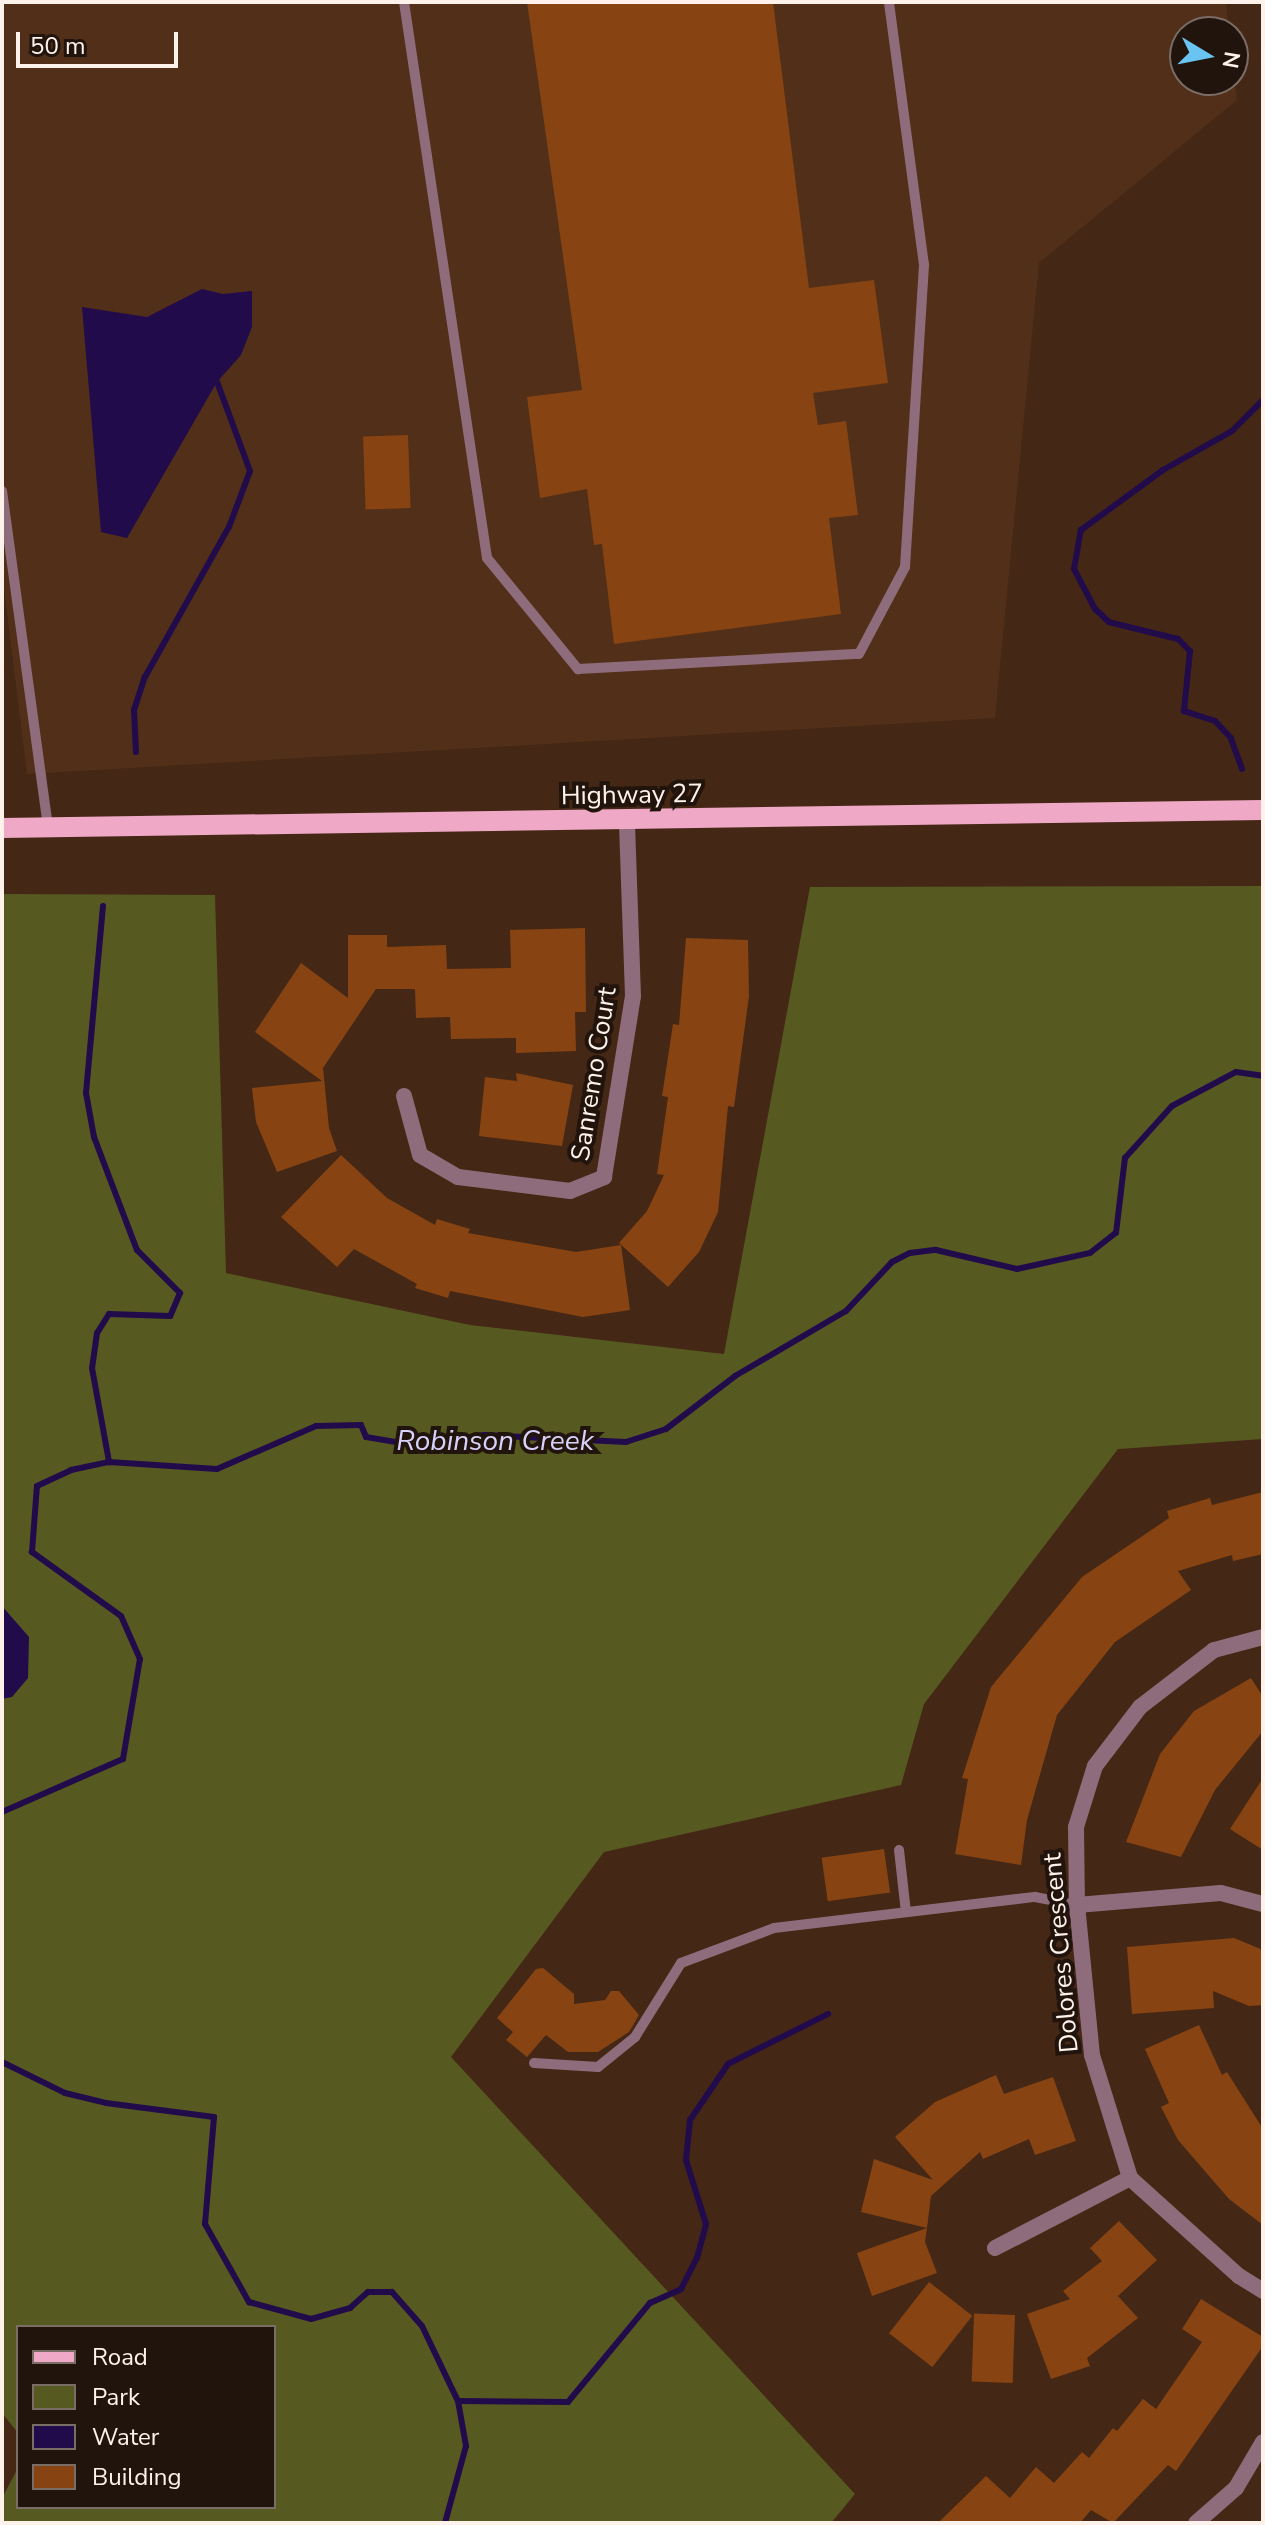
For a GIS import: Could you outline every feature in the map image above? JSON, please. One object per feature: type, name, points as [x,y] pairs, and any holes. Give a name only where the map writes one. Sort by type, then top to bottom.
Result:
[{"type":"main road","name":"Highway 27","points":[[2,828],[1263,810]]},
{"type":"street","name":"Sanremo Court","points":[[404,1096],[420,1155],[458,1177],[570,1191],[604,1177],[633,996],[627,821]]},
{"type":"street","name":"Dolores Crescent","points":[[1130,2178],[1092,2055],[1077,1905],[1076,1827],[1095,1766],[1140,1707],[1214,1650],[1263,1637]]},
{"type":"street","points":[[1077,1905],[1221,1893],[1263,1904]]},
{"type":"street","points":[[995,2248],[1130,2178],[1239,2276],[1263,2291]]},
{"type":"street","points":[[1196,2523],[1236,2488],[1263,2442]]},
{"type":"lane","points":[[404,2],[487,558],[578,669],[859,654],[905,567],[924,265],[889,2]]},
{"type":"lane","points":[[2,491],[48,827]]},
{"type":"lane","points":[[899,1850],[906,1912]]},
{"type":"lane","points":[[534,2063],[598,2067],[635,2037],[681,1963],[774,1928],[1035,1897],[1077,1905]]},
{"type":"shaded area","points":[[2,2],[1226,2],[1227,16],[1169,16],[1169,96],[1237,96],[1237,100],[1039,263],[995,718],[27,774],[2,573]]},
{"type":"green space","points":[[1263,886],[1263,1439],[1118,1449],[924,1704],[901,1785],[604,1852],[451,2057],[855,2494],[831,2523],[2,2523],[2,2498],[16,2472],[16,2509],[276,2509],[276,2325],[16,2325],[16,2430],[2,2413],[2,894],[215,895],[226,1273],[470,1325],[724,1354],[810,887]]},
{"type":"water","points":[[202,289],[223,294],[252,291],[252,327],[241,355],[217,382],[127,538],[101,532],[82,307],[147,317]]},
{"type":"water","points":[[2,1606],[29,1637],[28,1678],[12,1697],[2,1699]]},
{"type":"building","points":[[527,2],[773,2],[809,288],[874,280],[888,383],[813,393],[818,425],[846,421],[858,515],[829,518],[841,614],[614,644],[602,544],[594,545],[587,489],[540,498],[527,397],[582,390]]},
{"type":"building","points":[[408,435],[411,508],[366,510],[363,437]]},
{"type":"building","points":[[585,928],[586,1012],[575,1012],[576,1051],[516,1053],[516,1038],[451,1039],[450,1017],[416,1018],[415,989],[376,989],[323,1068],[329,1128],[337,1151],[277,1172],[256,1122],[252,1088],[322,1081],[255,1032],[301,963],[348,998],[348,935],[387,935],[387,947],[446,945],[447,969],[511,968],[510,930]]},
{"type":"building","points":[[686,938],[748,940],[749,996],[734,1107],[728,1106],[718,1212],[699,1252],[668,1287],[619,1243],[647,1211],[664,1175],[657,1174],[668,1097],[662,1096],[673,1024],[679,1025]]},
{"type":"building","points":[[516,1073],[573,1085],[562,1146],[479,1136],[485,1077],[517,1081]]},
{"type":"building","points":[[341,1155],[387,1198],[435,1225],[437,1219],[470,1229],[468,1233],[576,1252],[621,1245],[630,1310],[583,1317],[450,1291],[448,1298],[415,1288],[417,1284],[354,1249],[337,1267],[281,1217]]},
{"type":"building","points":[[1263,1492],[1263,1554],[1233,1561],[1232,1555],[1178,1571],[1191,1590],[1115,1642],[1057,1715],[1027,1820],[1021,1865],[955,1854],[968,1779],[962,1778],[991,1687],[1082,1577],[1169,1518],[1167,1511],[1210,1498],[1212,1505]]},
{"type":"building","points":[[1251,1678],[1263,1697],[1263,1731],[1215,1790],[1181,1857],[1126,1842],[1160,1754],[1194,1711]]},
{"type":"building","points":[[1263,1778],[1263,1850],[1230,1829]]},
{"type":"building","points":[[884,1849],[890,1893],[828,1901],[822,1858]]},
{"type":"building","points":[[1234,1938],[1263,1950],[1263,2005],[1249,2006],[1213,1991],[1214,2008],[1132,2014],[1127,1947]]},
{"type":"building","points":[[543,1968],[574,1994],[574,2004],[605,2000],[611,1991],[619,1991],[639,2015],[629,2032],[598,2052],[568,2052],[546,2035],[527,2057],[506,2040],[513,2032],[497,2018],[536,1969]]},
{"type":"building","points":[[1199,2025],[1222,2075],[1227,2072],[1263,2129],[1263,2225],[1229,2199],[1178,2140],[1161,2107],[1169,2103],[1145,2049]]},
{"type":"building","points":[[996,2075],[1004,2094],[1053,2077],[1076,2141],[1035,2155],[1029,2139],[983,2159],[980,2152],[931,2196],[927,2228],[861,2212],[874,2159],[933,2180],[895,2137],[935,2102]]},
{"type":"building","points":[[1119,2221],[1157,2260],[1118,2296],[1138,2318],[1087,2358],[1090,2366],[1051,2379],[1027,2314],[1070,2299],[1063,2291],[1102,2261],[1090,2248]]},
{"type":"building","points":[[927,2228],[925,2242],[937,2273],[872,2296],[857,2253]]},
{"type":"building","points":[[929,2282],[972,2316],[932,2367],[889,2333]]},
{"type":"building","points":[[1201,2299],[1263,2337],[1263,2346],[1176,2471],[1168,2465],[1113,2523],[1091,2510],[1080,2523],[938,2523],[986,2476],[1010,2498],[1036,2467],[1054,2483],[1082,2452],[1089,2458],[1113,2428],[1117,2431],[1143,2399],[1156,2409],[1202,2342],[1182,2329]]},
{"type":"building","points":[[974,2314],[1015,2315],[1013,2383],[972,2382]]},
{"type":"waterway","points":[[136,752],[134,710],[145,677],[229,527],[250,471],[217,382]]},
{"type":"waterway","name":"Robinson Creek","points":[[1242,769],[1231,738],[1215,721],[1184,711],[1190,651],[1178,639],[1109,622],[1095,609],[1074,569],[1081,530],[1163,470],[1232,431],[1263,400]]},
{"type":"waterway","points":[[103,906],[86,1093],[94,1137],[137,1250],[180,1293],[170,1316],[109,1314],[97,1333],[92,1368],[109,1462]]},
{"type":"waterway","name":"Robinson Creek","points":[[2,1812],[123,1759],[140,1659],[121,1616],[32,1552],[37,1486],[71,1470],[109,1462],[217,1469],[316,1426],[361,1425],[366,1437],[414,1445],[484,1435],[626,1442],[666,1429],[735,1376],[846,1311],[892,1262],[910,1253],[936,1250],[1017,1269],[1090,1253],[1116,1233],[1125,1158],[1172,1106],[1236,1072],[1263,1076]]},
{"type":"waterway","points":[[458,2401],[568,2402],[650,2303],[681,2289],[697,2258],[706,2224],[686,2160],[690,2120],[728,2064],[828,2014]]},
{"type":"waterway","name":"Robinson Creek","points":[[2,2062],[65,2093],[106,2103],[214,2117],[205,2224],[249,2302],[311,2319],[350,2308],[368,2292],[392,2292],[422,2326],[458,2401],[466,2446],[445,2523]]}]
